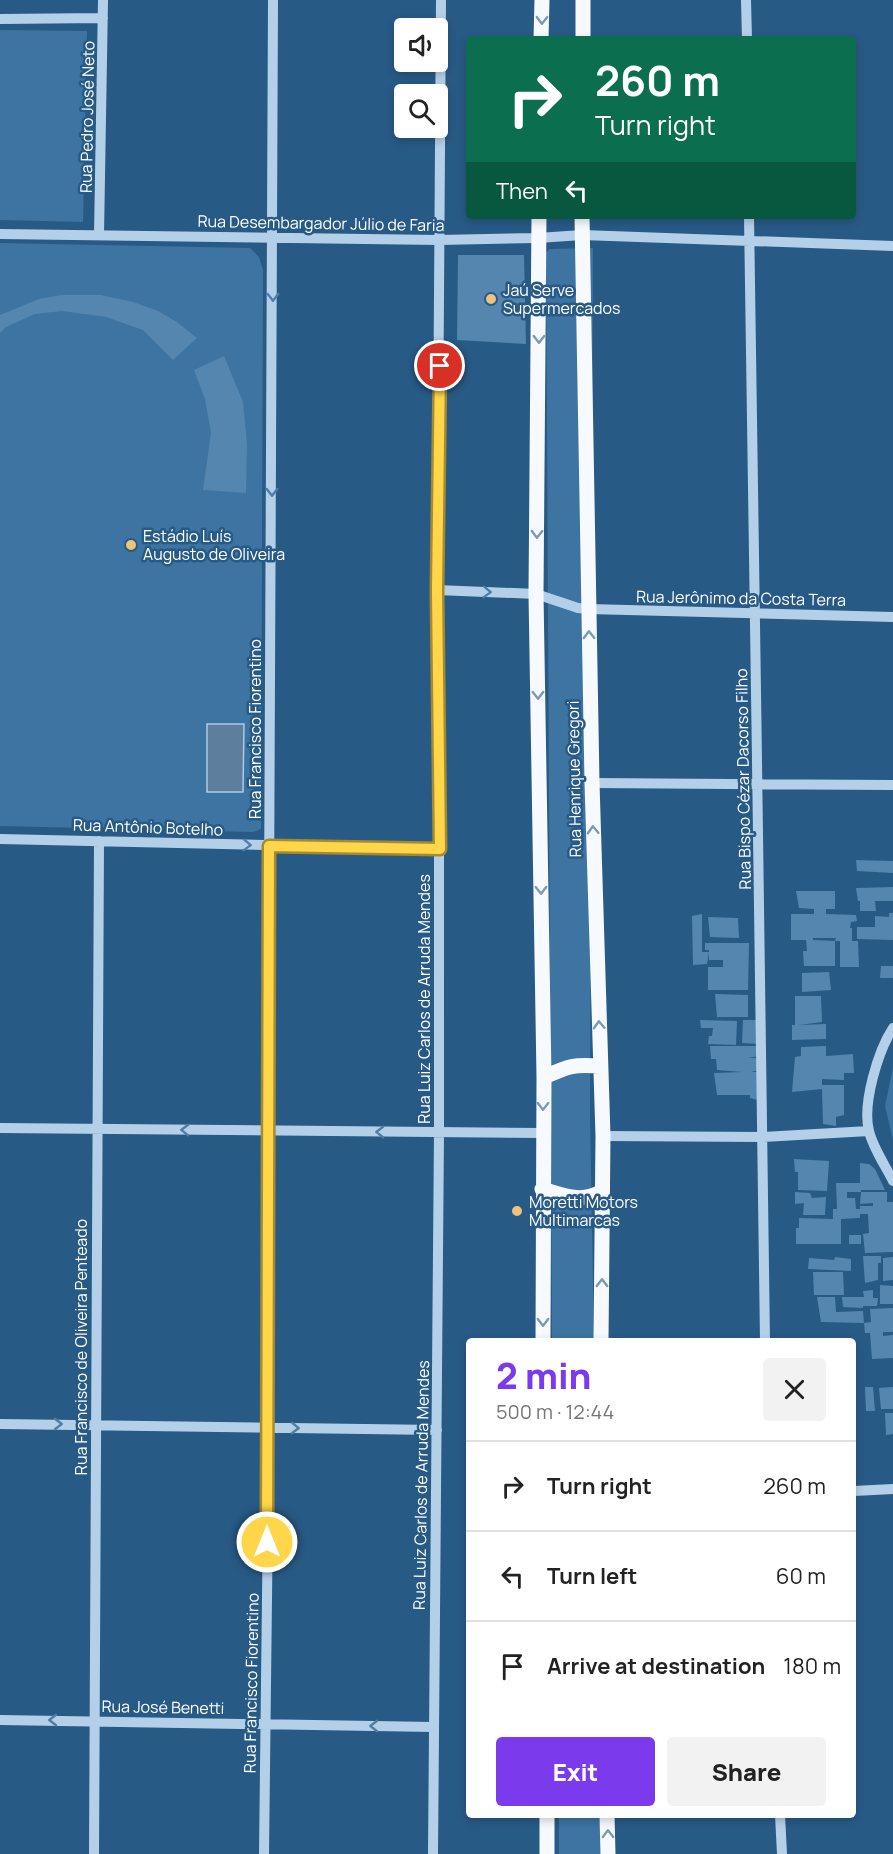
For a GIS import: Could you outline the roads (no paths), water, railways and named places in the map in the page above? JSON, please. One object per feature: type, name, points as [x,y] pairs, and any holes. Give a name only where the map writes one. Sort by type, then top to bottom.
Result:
[{"type":"main road","points":[[541,36],[542,0]]},
{"type":"main road","points":[[583,0],[583,36]]},
{"type":"main road","points":[[539,219],[536,594],[544,1077],[543,1338]]},
{"type":"main road","name":"Rua Henrique Gregori","points":[[582,219],[588,609],[603,1136],[601,1338]]},
{"type":"main road","points":[[544,1077],[575,1065],[600,1066]]},
{"type":"main road","points":[[542,1189],[580,1199],[593,1197],[602,1191]]},
{"type":"main road","points":[[546,1818],[547,1854]]},
{"type":"main road","points":[[608,1818],[608,1854]]},
{"type":"street","name":"Rua Pedro José Neto","points":[[99,235],[104,0]]},
{"type":"street","name":"Rua Francisco Fiorentino","points":[[264,1854],[269,1428],[268,1131],[274,238],[273,0]]},
{"type":"street","name":"Rua Luiz Carlos de Arruda Mendes","points":[[433,1854],[439,1132],[440,849],[437,590],[441,0]]},
{"type":"street","points":[[746,0],[747,36]]},
{"type":"street","points":[[0,19],[103,18]]},
{"type":"street","name":"Rua Bispo Cézar Dacorso Filho","points":[[749,219],[754,613],[759,784],[765,1338]]},
{"type":"street","name":"Rua Desembargador Júlio de Faria","points":[[0,234],[439,240],[582,235],[893,246]]},
{"type":"street","name":"Rua Jerônimo da Costa Terra","points":[[437,590],[536,594],[578,608],[588,609],[893,617]]},
{"type":"street","points":[[592,783],[893,785]]},
{"type":"street","name":"Rua Antônio Botelho","points":[[0,839],[440,849]]},
{"type":"street","name":"Rua Francisco de Oliveira Penteado","points":[[94,1854],[99,841]]},
{"type":"street","points":[[893,1028],[886,1039],[874,1072],[867,1113],[869,1131],[893,1181]]},
{"type":"street","points":[[0,1128],[543,1133]]},
{"type":"street","points":[[603,1136],[763,1137],[869,1131]]},
{"type":"street","points":[[0,1424],[437,1430]]},
{"type":"street","points":[[856,1491],[893,1489]]},
{"type":"street","name":"Rua José Benetti","points":[[0,1720],[433,1726]]},
{"type":"street","points":[[780,1818],[782,1854]]},
{"type":"place","name":"Jaú Serve Supermercados","points":[[491,299]]},
{"type":"place","name":"Estádio Luís Augusto de Oliveira","points":[[131,545]]},
{"type":"place","name":"Moretti Motors Multimarcas","points":[[517,1211]]}]
